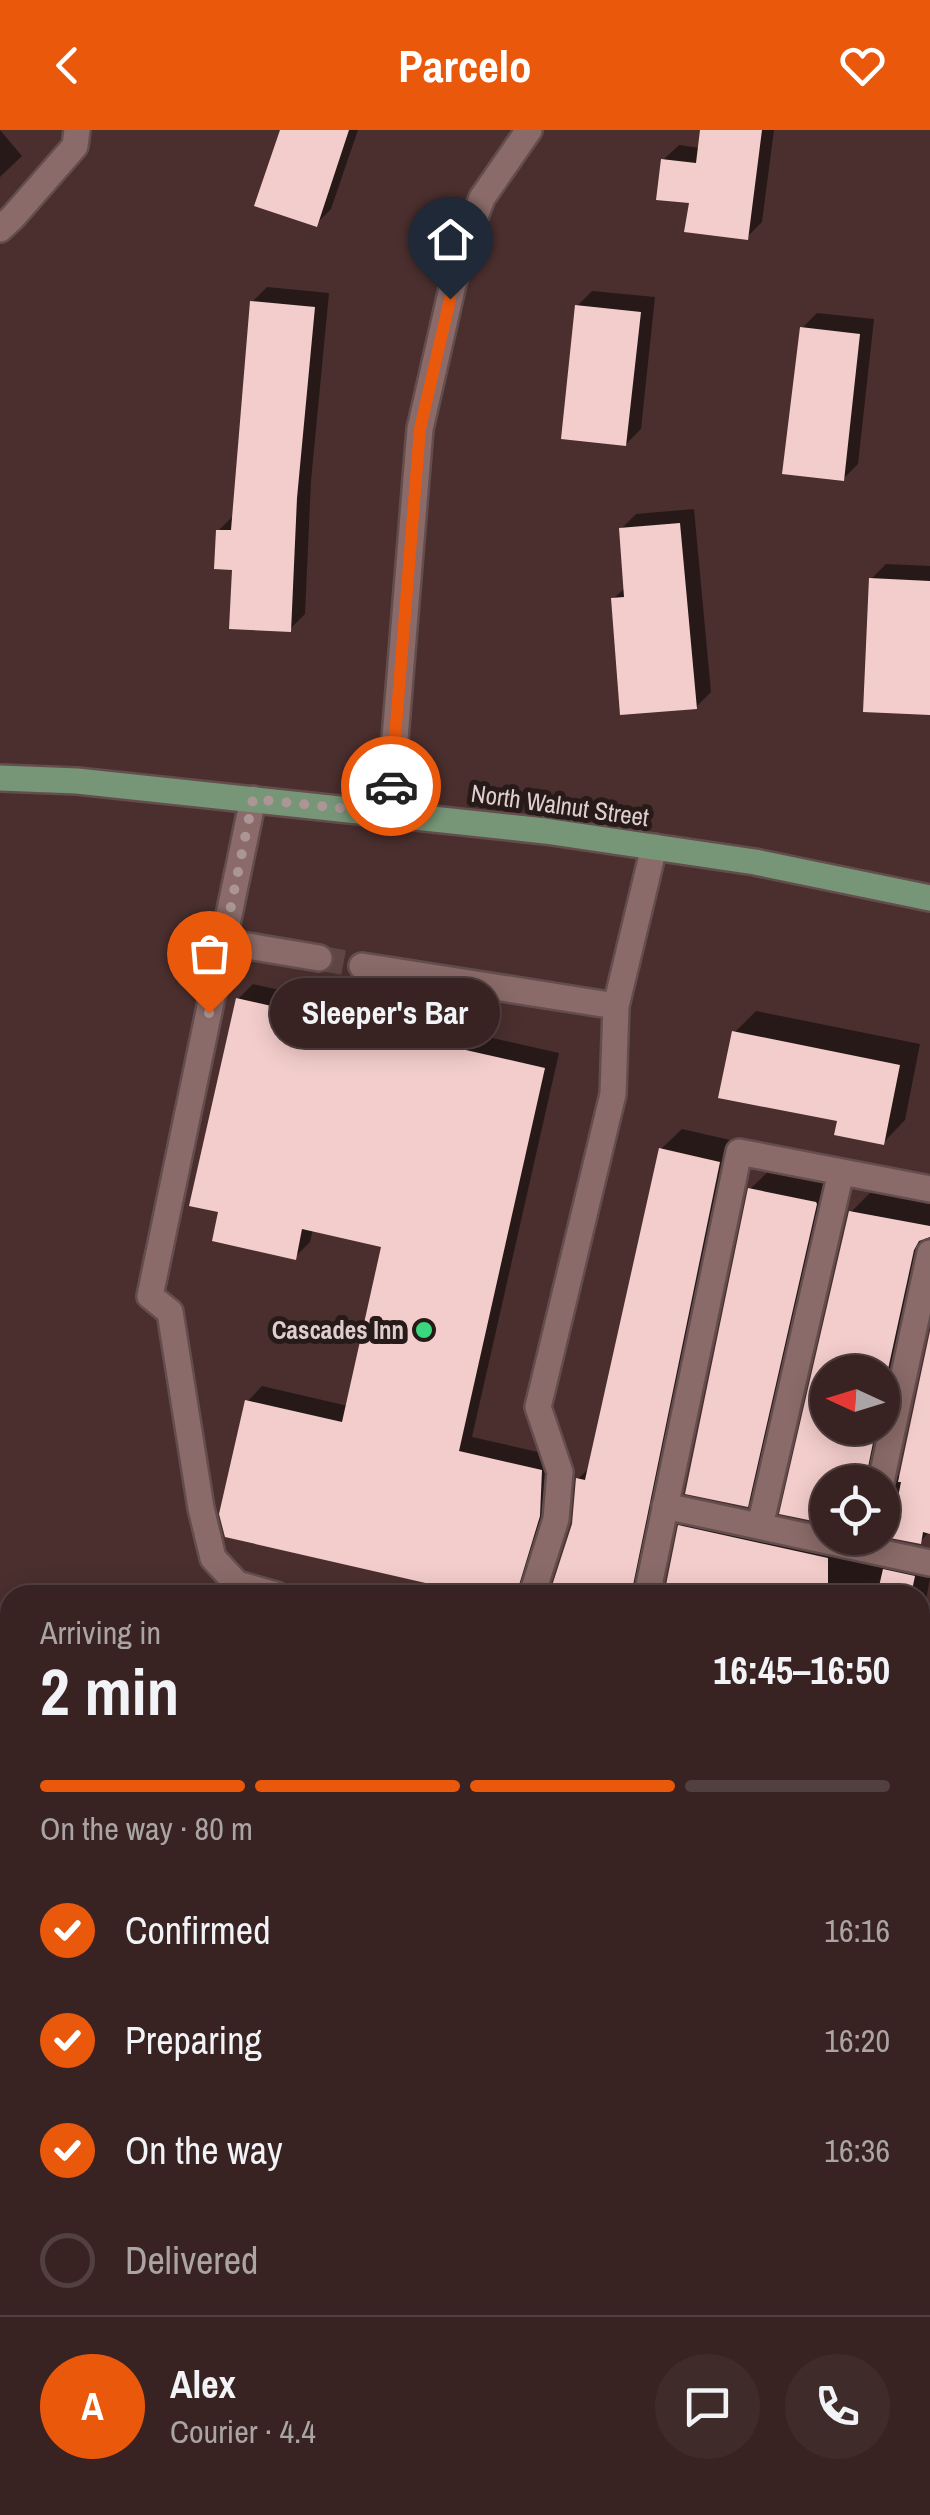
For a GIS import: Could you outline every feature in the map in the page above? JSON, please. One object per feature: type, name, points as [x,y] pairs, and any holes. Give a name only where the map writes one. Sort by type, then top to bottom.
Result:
[{"type":"main road","name":"North Walnut Street","points":[[0,778],[253,799],[545,831],[755,862],[930,898]]},
{"type":"street","points":[[0,228],[75,146],[76,130]]},
{"type":"street","points":[[388,813],[420,429],[458,262],[482,198],[529,130]]},
{"type":"street","points":[[241,1585],[213,1558],[201,1508],[170,1312],[150,1296],[253,799]]},
{"type":"street","points":[[535,1585],[556,1519],[560,1472],[538,1407],[613,1094],[616,1006],[654,847]]},
{"type":"street","points":[[224,942],[319,958]]},
{"type":"street","points":[[362,966],[616,1006]]},
{"type":"street","points":[[649,1585],[738,1152],[930,1189]]},
{"type":"street","points":[[760,1526],[841,1172]]},
{"type":"street","points":[[885,1465],[930,1253]]},
{"type":"street","points":[[665,1506],[810,1534]]},
{"type":"street","points":[[900,1553],[930,1562]]},
{"type":"building","points":[[280,130],[349,130],[317,227],[254,206]]},
{"type":"building","points":[[700,130],[762,130],[748,240],[684,232],[689,203],[656,200],[661,159],[696,163]]},
{"type":"building","points":[[250,301],[315,307],[297,498],[291,632],[229,629],[232,570],[214,569],[216,530],[231,530]]},
{"type":"building","points":[[575,305],[641,312],[626,446],[561,439]]},
{"type":"building","points":[[800,327],[860,334],[844,481],[782,474]]},
{"type":"building","points":[[680,523],[697,709],[620,715],[611,598],[624,597],[619,528]]},
{"type":"building","points":[[869,578],[930,581],[930,715],[863,712]]},
{"type":"building","name":"Cascades Inn","points":[[236,998],[545,1068],[459,1451],[542,1470],[540,1516],[519,1585],[434,1585],[225,1537],[219,1514],[245,1400],[342,1422],[381,1247],[302,1229],[296,1260],[212,1241],[218,1212],[189,1206]]},
{"type":"building","points":[[732,1031],[900,1065],[884,1145],[834,1135],[837,1121],[718,1098]]},
{"type":"building","points":[[659,1148],[720,1162],[633,1585],[552,1585],[572,1524],[576,1478],[585,1480]]},
{"type":"building","points":[[748,1188],[817,1204],[748,1507],[685,1494]]},
{"type":"building","points":[[849,1211],[930,1226],[930,1237],[919,1241],[914,1250],[891,1355],[816,1355]]},
{"type":"building","points":[[930,1331],[930,1534],[923,1532],[921,1544],[900,1540],[900,1473]]},
{"type":"building","points":[[810,1380],[810,1445],[873,1445],[868,1465],[810,1465],[810,1520],[779,1514]]},
{"type":"building","points":[[678,1525],[828,1558],[828,1585],[666,1585]]},
{"type":"building","points":[[883,1569],[915,1576],[913,1585],[879,1585]]},
{"type":"tunnel","points":[[319,958],[362,966]]},
{"type":"way so far","points":[[209,1013],[253,799],[388,813],[391,786]]},
{"type":"place","name":"Sleeper's Bar","points":[[209,1013]]},
{"type":"place","name":"Cascades Inn","points":[[424,1330]]},
{"type":"route","points":[[391,786],[420,429],[450,299]]}]
